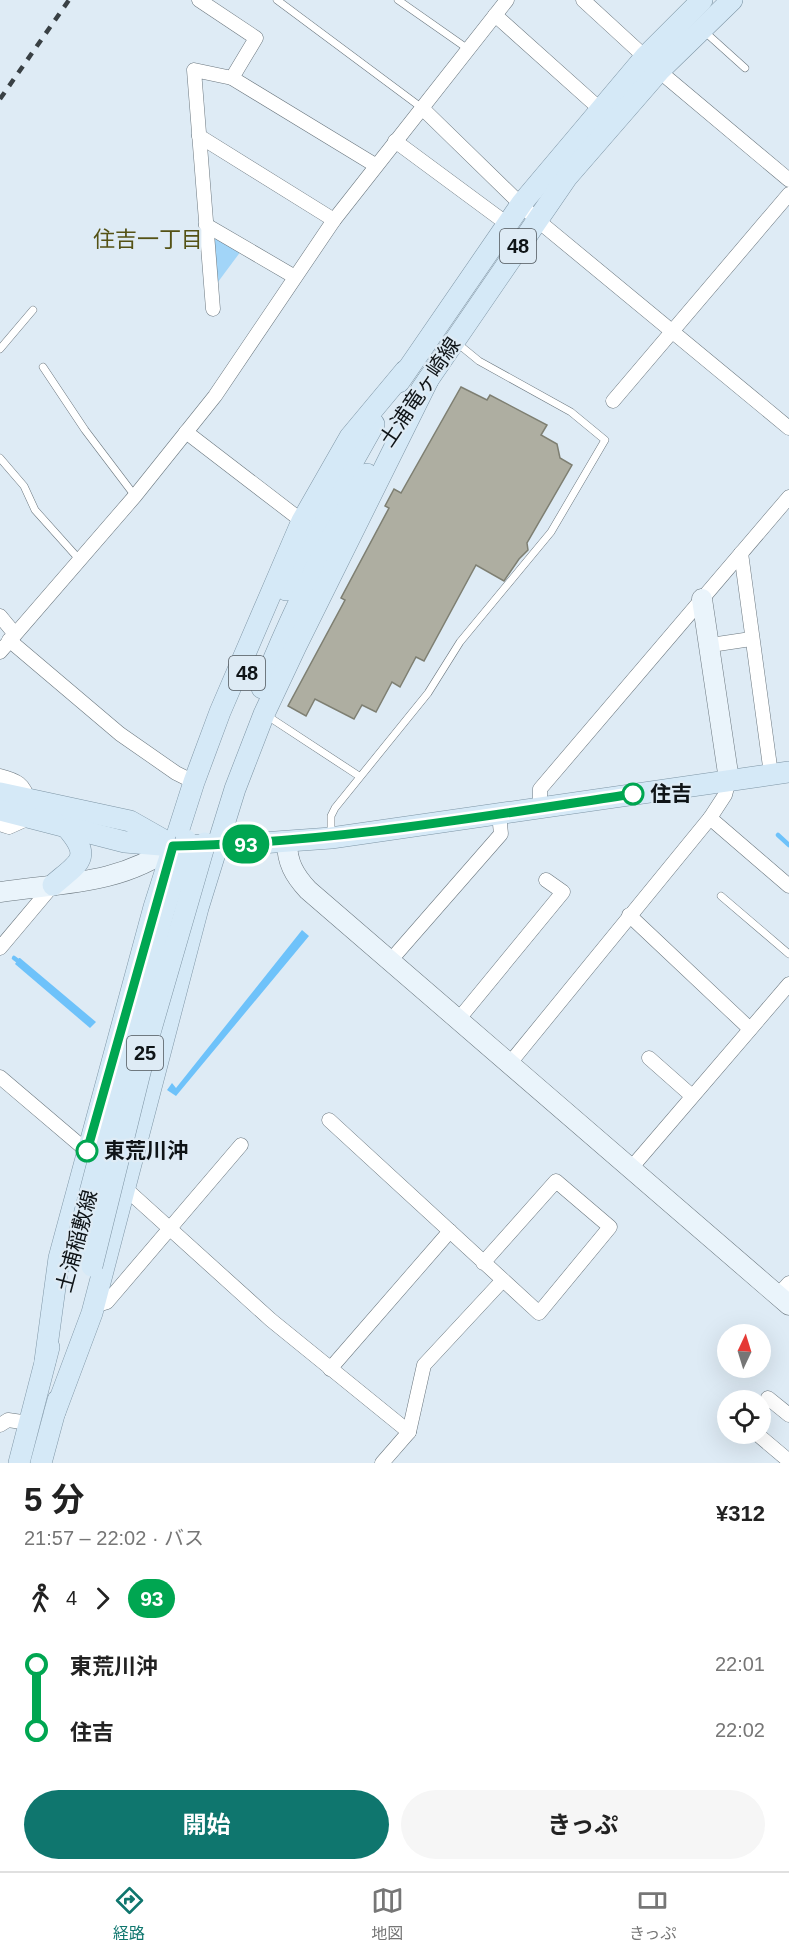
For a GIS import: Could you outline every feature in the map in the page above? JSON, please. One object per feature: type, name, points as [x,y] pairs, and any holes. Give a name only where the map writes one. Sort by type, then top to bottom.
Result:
[{"type":"main road","name":"土浦竜ヶ崎線","points":[[332,517],[428,380],[536,219],[702,0]]},
{"type":"main road","name":"土浦竜ヶ崎線","points":[[195,843],[205,779],[256,652],[332,517],[405,371],[506,223],[600,109],[652,64],[701,29],[732,0]]},
{"type":"main road","points":[[55,1412],[94,1306],[195,920],[194,782],[224,702],[302,521],[350,437],[405,371]]},
{"type":"main road","points":[[45,1361],[59,1258],[87,1151],[195,843],[264,714],[428,380]]},
{"type":"main road","points":[[0,793],[68,829],[125,843],[287,842],[331,838],[780,773]]},
{"type":"main road","points":[[0,810],[28,809],[130,821],[195,843]]},
{"type":"main road","points":[[53,885],[76,864],[81,855],[81,844],[68,829]]},
{"type":"main road","name":"土浦稲敷線","points":[[41,1463],[55,1412],[82,1263],[163,914],[195,843]]},
{"type":"main road","name":"土浦稲敷線","points":[[19,1463],[45,1361],[82,1263]]},
{"type":"street","points":[[199,0],[256,38],[232,78]]},
{"type":"street","points":[[0,652],[8,634],[135,496],[215,396],[334,220],[507,0]]},
{"type":"street","points":[[582,0],[652,64],[789,180]]},
{"type":"street","points":[[495,15],[600,109]]},
{"type":"street","points":[[213,309],[194,70],[232,78],[375,165]]},
{"type":"street","points":[[422,108],[536,219],[789,428]]},
{"type":"street","points":[[199,136],[334,220]]},
{"type":"street","points":[[395,141],[506,223]]},
{"type":"street","points":[[613,401],[789,194]]},
{"type":"street","points":[[206,225],[296,277]]},
{"type":"street","points":[[186,432],[302,521]]},
{"type":"street","points":[[540,808],[540,789],[789,497]]},
{"type":"street","points":[[741,553],[751,639],[780,773]]},
{"type":"street","points":[[510,1063],[710,818],[722,800],[729,780],[711,645],[702,599]]},
{"type":"street","points":[[0,616],[8,634],[120,734],[176,773],[194,782]]},
{"type":"street","points":[[711,645],[751,639]]},
{"type":"street","points":[[0,776],[16,780],[26,790],[28,809],[9,827],[0,824]]},
{"type":"street","points":[[390,961],[501,834],[499,814]]},
{"type":"street","points":[[710,818],[789,886]]},
{"type":"street","points":[[287,842],[290,864],[297,878],[458,1020],[785,1294]]},
{"type":"street","points":[[0,892],[124,873],[195,843]]},
{"type":"street","points":[[458,1020],[562,892],[546,880]]},
{"type":"street","points":[[0,948],[53,885]]},
{"type":"street","points":[[629,915],[750,1029]]},
{"type":"street","points":[[632,1167],[789,984]]},
{"type":"street","points":[[649,1058],[692,1096]]},
{"type":"street","points":[[0,1077],[87,1151]]},
{"type":"street","points":[[329,1120],[502,1281],[538,1313],[610,1227],[556,1181],[483,1263]]},
{"type":"street","points":[[94,1306],[107,1302],[171,1230],[241,1144]]},
{"type":"street","points":[[126,1190],[271,1320],[409,1432]]},
{"type":"street","points":[[330,1369],[450,1231]]},
{"type":"street","points":[[382,1463],[409,1432],[424,1365],[502,1281]]},
{"type":"street","points":[[771,1400],[789,1415]]},
{"type":"street","points":[[0,1425],[8,1420],[29,1423]]},
{"type":"street","points":[[768,1444],[788,1461]]},
{"type":"lane","points":[[277,0],[422,108]]},
{"type":"lane","points":[[398,0],[468,49]]},
{"type":"lane","points":[[701,29],[745,68]]},
{"type":"lane","points":[[0,349],[33,310]]},
{"type":"lane","points":[[331,838],[331,816],[359,776],[428,693],[460,642],[551,532],[605,440],[571,412],[479,361],[454,341]]},
{"type":"lane","points":[[43,367],[85,430],[135,496]]},
{"type":"lane","points":[[0,458],[24,486],[35,510],[78,558]]},
{"type":"lane","points":[[264,714],[359,776]]},
{"type":"lane","points":[[721,896],[789,954]]},
{"type":"shaded area","points":[[206,225],[244,247],[212,290]]},
{"type":"shaded area","points":[[302,930],[309,936],[176,1096],[167,1090],[172,1083],[176,1088]]},
{"type":"shaded area","points":[[19,958],[96,1022],[90,1028],[15,964]]},
{"type":"building","points":[[461,387],[487,400],[490,395],[547,425],[541,435],[557,444],[560,458],[572,465],[527,543],[528,550],[504,581],[476,565],[424,661],[416,657],[400,687],[392,682],[376,712],[362,705],[354,719],[315,699],[306,716],[288,706],[345,600],[341,598],[389,508],[385,506],[394,489],[401,493]]},
{"type":"waterway","points":[[778,835],[789,845]]},
{"type":"waterway","points":[[14,958],[22,964]]},
{"type":"railway","points":[[0,99],[69,0]]},
{"type":"bus line","name":"93","points":[[87,1151],[173,846],[331,838],[633,794]]},
{"type":"place","name":"住吉","points":[[633,794]]},
{"type":"place","name":"東荒川沖","points":[[87,1151]]},
{"type":"district","name":"住吉一丁目","points":[[148,239]]}]
